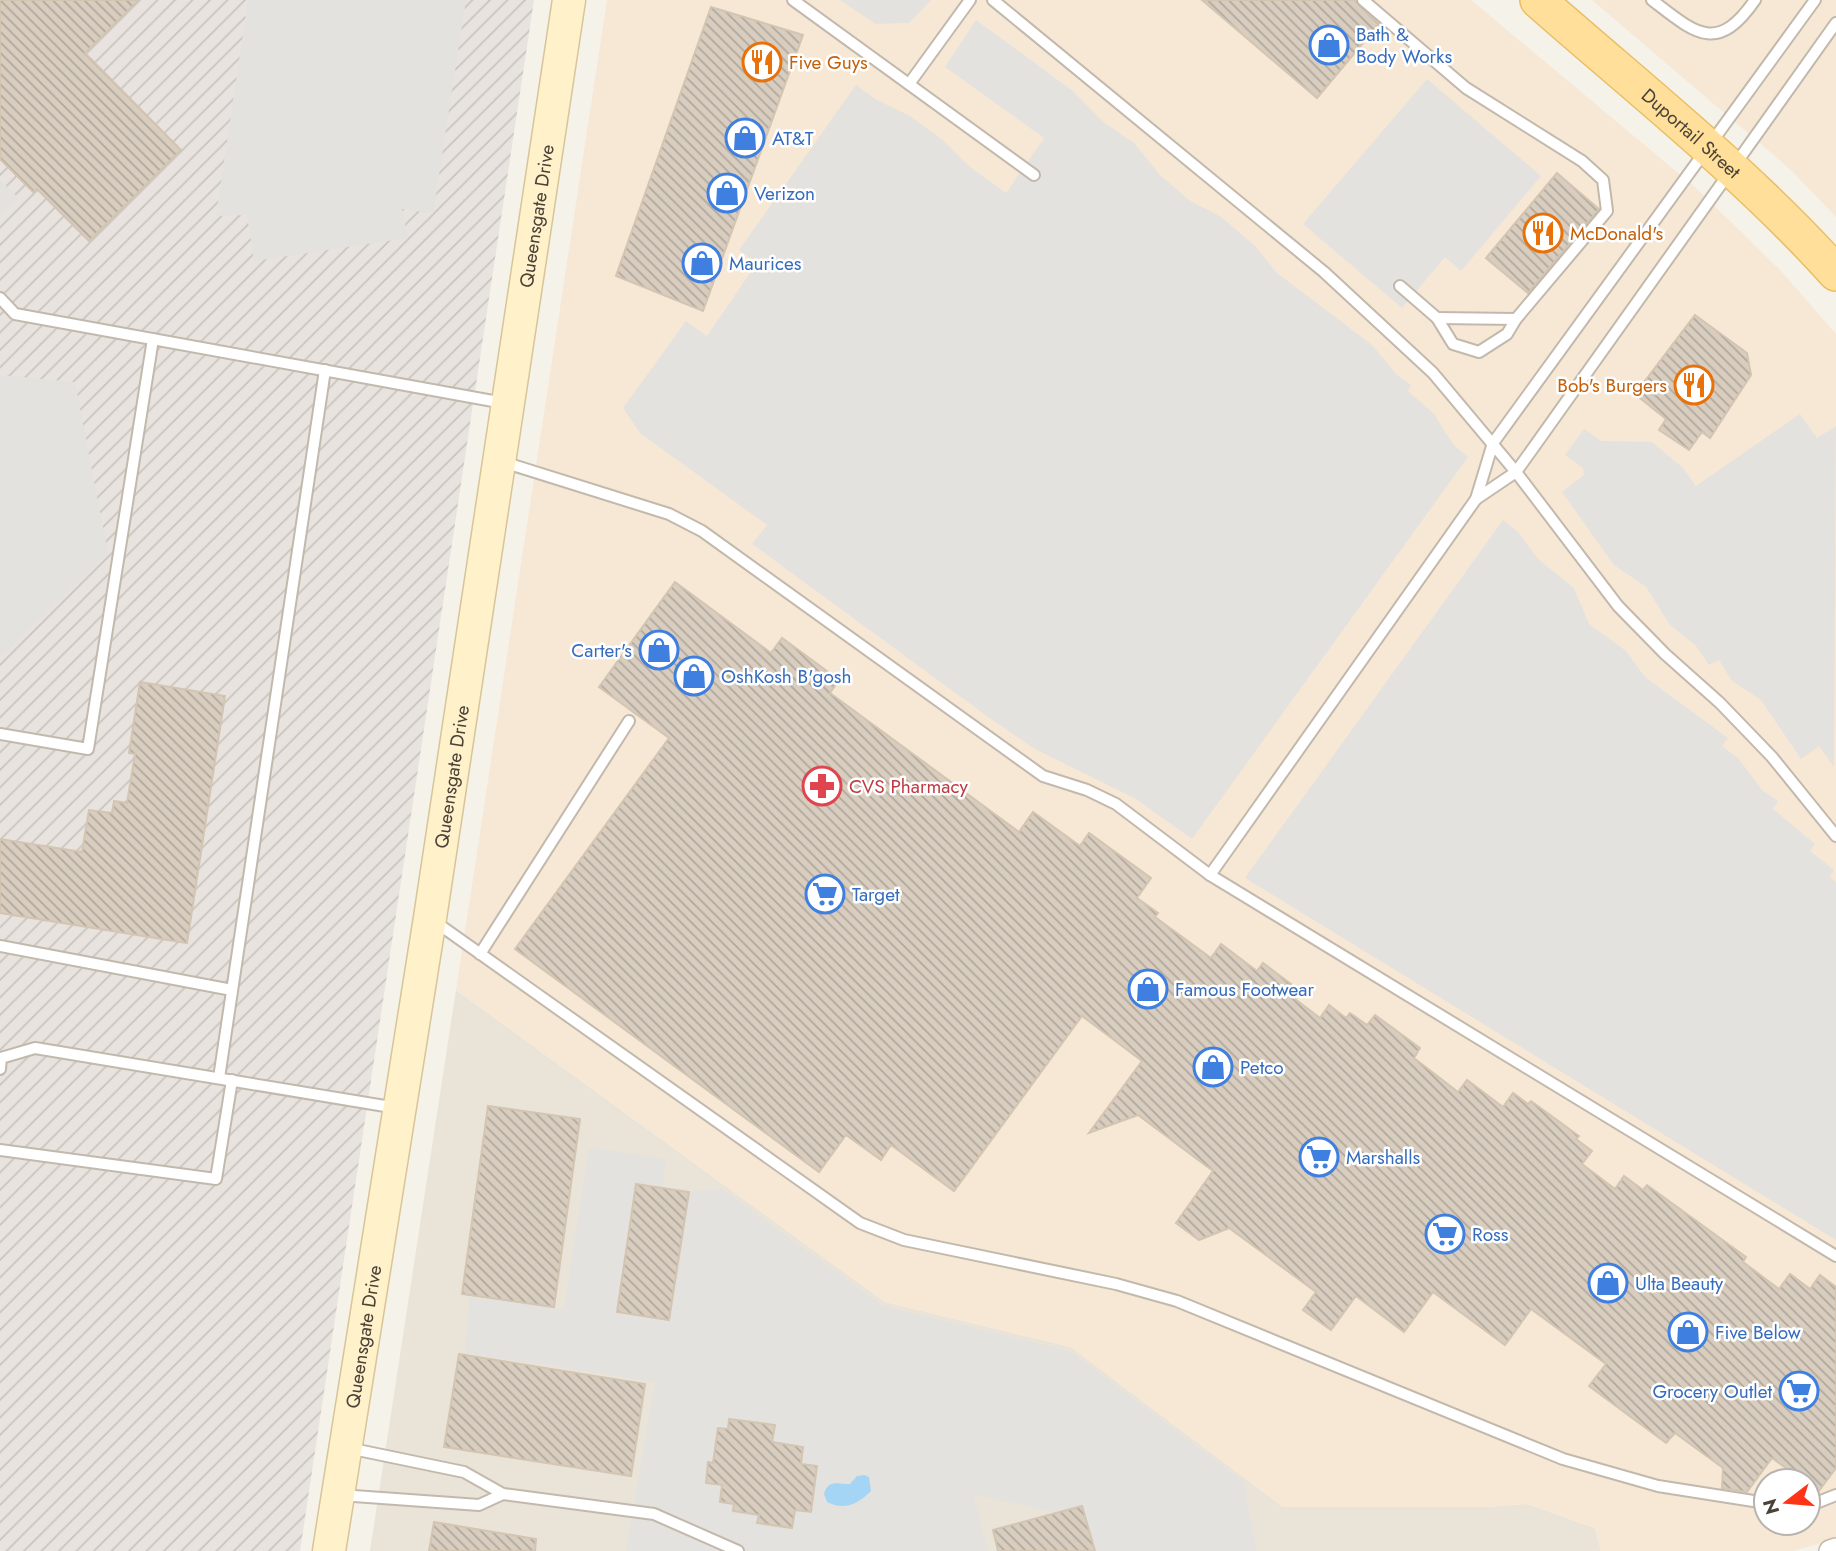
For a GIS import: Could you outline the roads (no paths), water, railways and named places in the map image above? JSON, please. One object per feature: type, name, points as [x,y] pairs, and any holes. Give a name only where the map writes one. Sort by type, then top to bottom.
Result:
[{"type":"main road","name":"Duportail Street","points":[[1538,0],[1720,159],[1811,245],[1836,273]]},
{"type":"street","name":"Queensgate Drive","points":[[329,1551],[430,918],[569,0]]},
{"type":"street","points":[[1830,1551],[1836,1549]]},
{"type":"lane","points":[[793,0],[1034,176]]},
{"type":"lane","points":[[909,83],[970,0]]},
{"type":"lane","points":[[993,0],[1353,298],[1433,373],[1493,443],[1618,606],[1772,757],[1836,836]]},
{"type":"lane","points":[[1363,0],[1466,88],[1581,161],[1603,180],[1607,211],[1516,319],[1507,334],[1479,352],[1453,344],[1437,318],[1400,286]]},
{"type":"lane","points":[[1652,0],[1688,28],[1708,34],[1725,30],[1735,24],[1755,0]]},
{"type":"lane","points":[[1476,499],[1516,472],[1720,159],[1815,0]]},
{"type":"lane","points":[[1210,875],[1476,499],[1493,443],[1720,159],[1836,23]]},
{"type":"lane","points":[[0,298],[15,314],[508,404]]},
{"type":"lane","points":[[1437,318],[1516,319]]},
{"type":"lane","points":[[0,724],[5,735],[88,749],[153,339]]},
{"type":"lane","points":[[219,1078],[325,370]]},
{"type":"lane","points":[[500,461],[669,514],[702,531],[1043,776],[1087,790],[1116,804],[1210,875],[1836,1255]]},
{"type":"lane","points":[[480,954],[629,721]]},
{"type":"lane","points":[[1825,822],[1836,814]]},
{"type":"lane","points":[[430,918],[860,1223],[904,1240],[1116,1284],[1177,1301],[1563,1459],[1658,1486],[1752,1501]]},
{"type":"lane","points":[[0,946],[232,989]]},
{"type":"lane","points":[[0,1069],[1,1058],[35,1048],[400,1108]]},
{"type":"lane","points":[[0,1150],[216,1179],[232,1080]]},
{"type":"lane","points":[[346,1448],[464,1472],[503,1494],[654,1514],[737,1551]]},
{"type":"lane","points":[[338,1495],[479,1505],[503,1494]]},
{"type":"water","points":[[857,1476],[869,1477],[871,1491],[861,1499],[845,1506],[827,1502],[824,1494],[828,1486],[834,1483],[850,1484]]},
{"type":"place","name":"Bath & Body Works","points":[[1329,45]]},
{"type":"place","name":"Five Guys","points":[[762,62]]},
{"type":"place","name":"AT&T","points":[[745,138]]},
{"type":"place","name":"Verizon","points":[[727,193]]},
{"type":"place","name":"McDonald's","points":[[1543,233]]},
{"type":"place","name":"Maurices","points":[[702,263]]},
{"type":"place","name":"Bob's Burgers","points":[[1694,385]]},
{"type":"place","name":"Carter's","points":[[659,650]]},
{"type":"place","name":"OshKosh B'gosh","points":[[694,676]]},
{"type":"place","name":"CVS Pharmacy","points":[[822,786]]},
{"type":"place","name":"Target","points":[[825,894]]},
{"type":"place","name":"Famous Footwear","points":[[1148,989]]},
{"type":"place","name":"Petco","points":[[1213,1067]]},
{"type":"place","name":"Marshalls","points":[[1319,1157]]},
{"type":"place","name":"Ross","points":[[1445,1234]]},
{"type":"place","name":"Ulta Beauty","points":[[1608,1283]]},
{"type":"place","name":"Five Below","points":[[1688,1332]]},
{"type":"place","name":"Grocery Outlet","points":[[1799,1391]]}]
